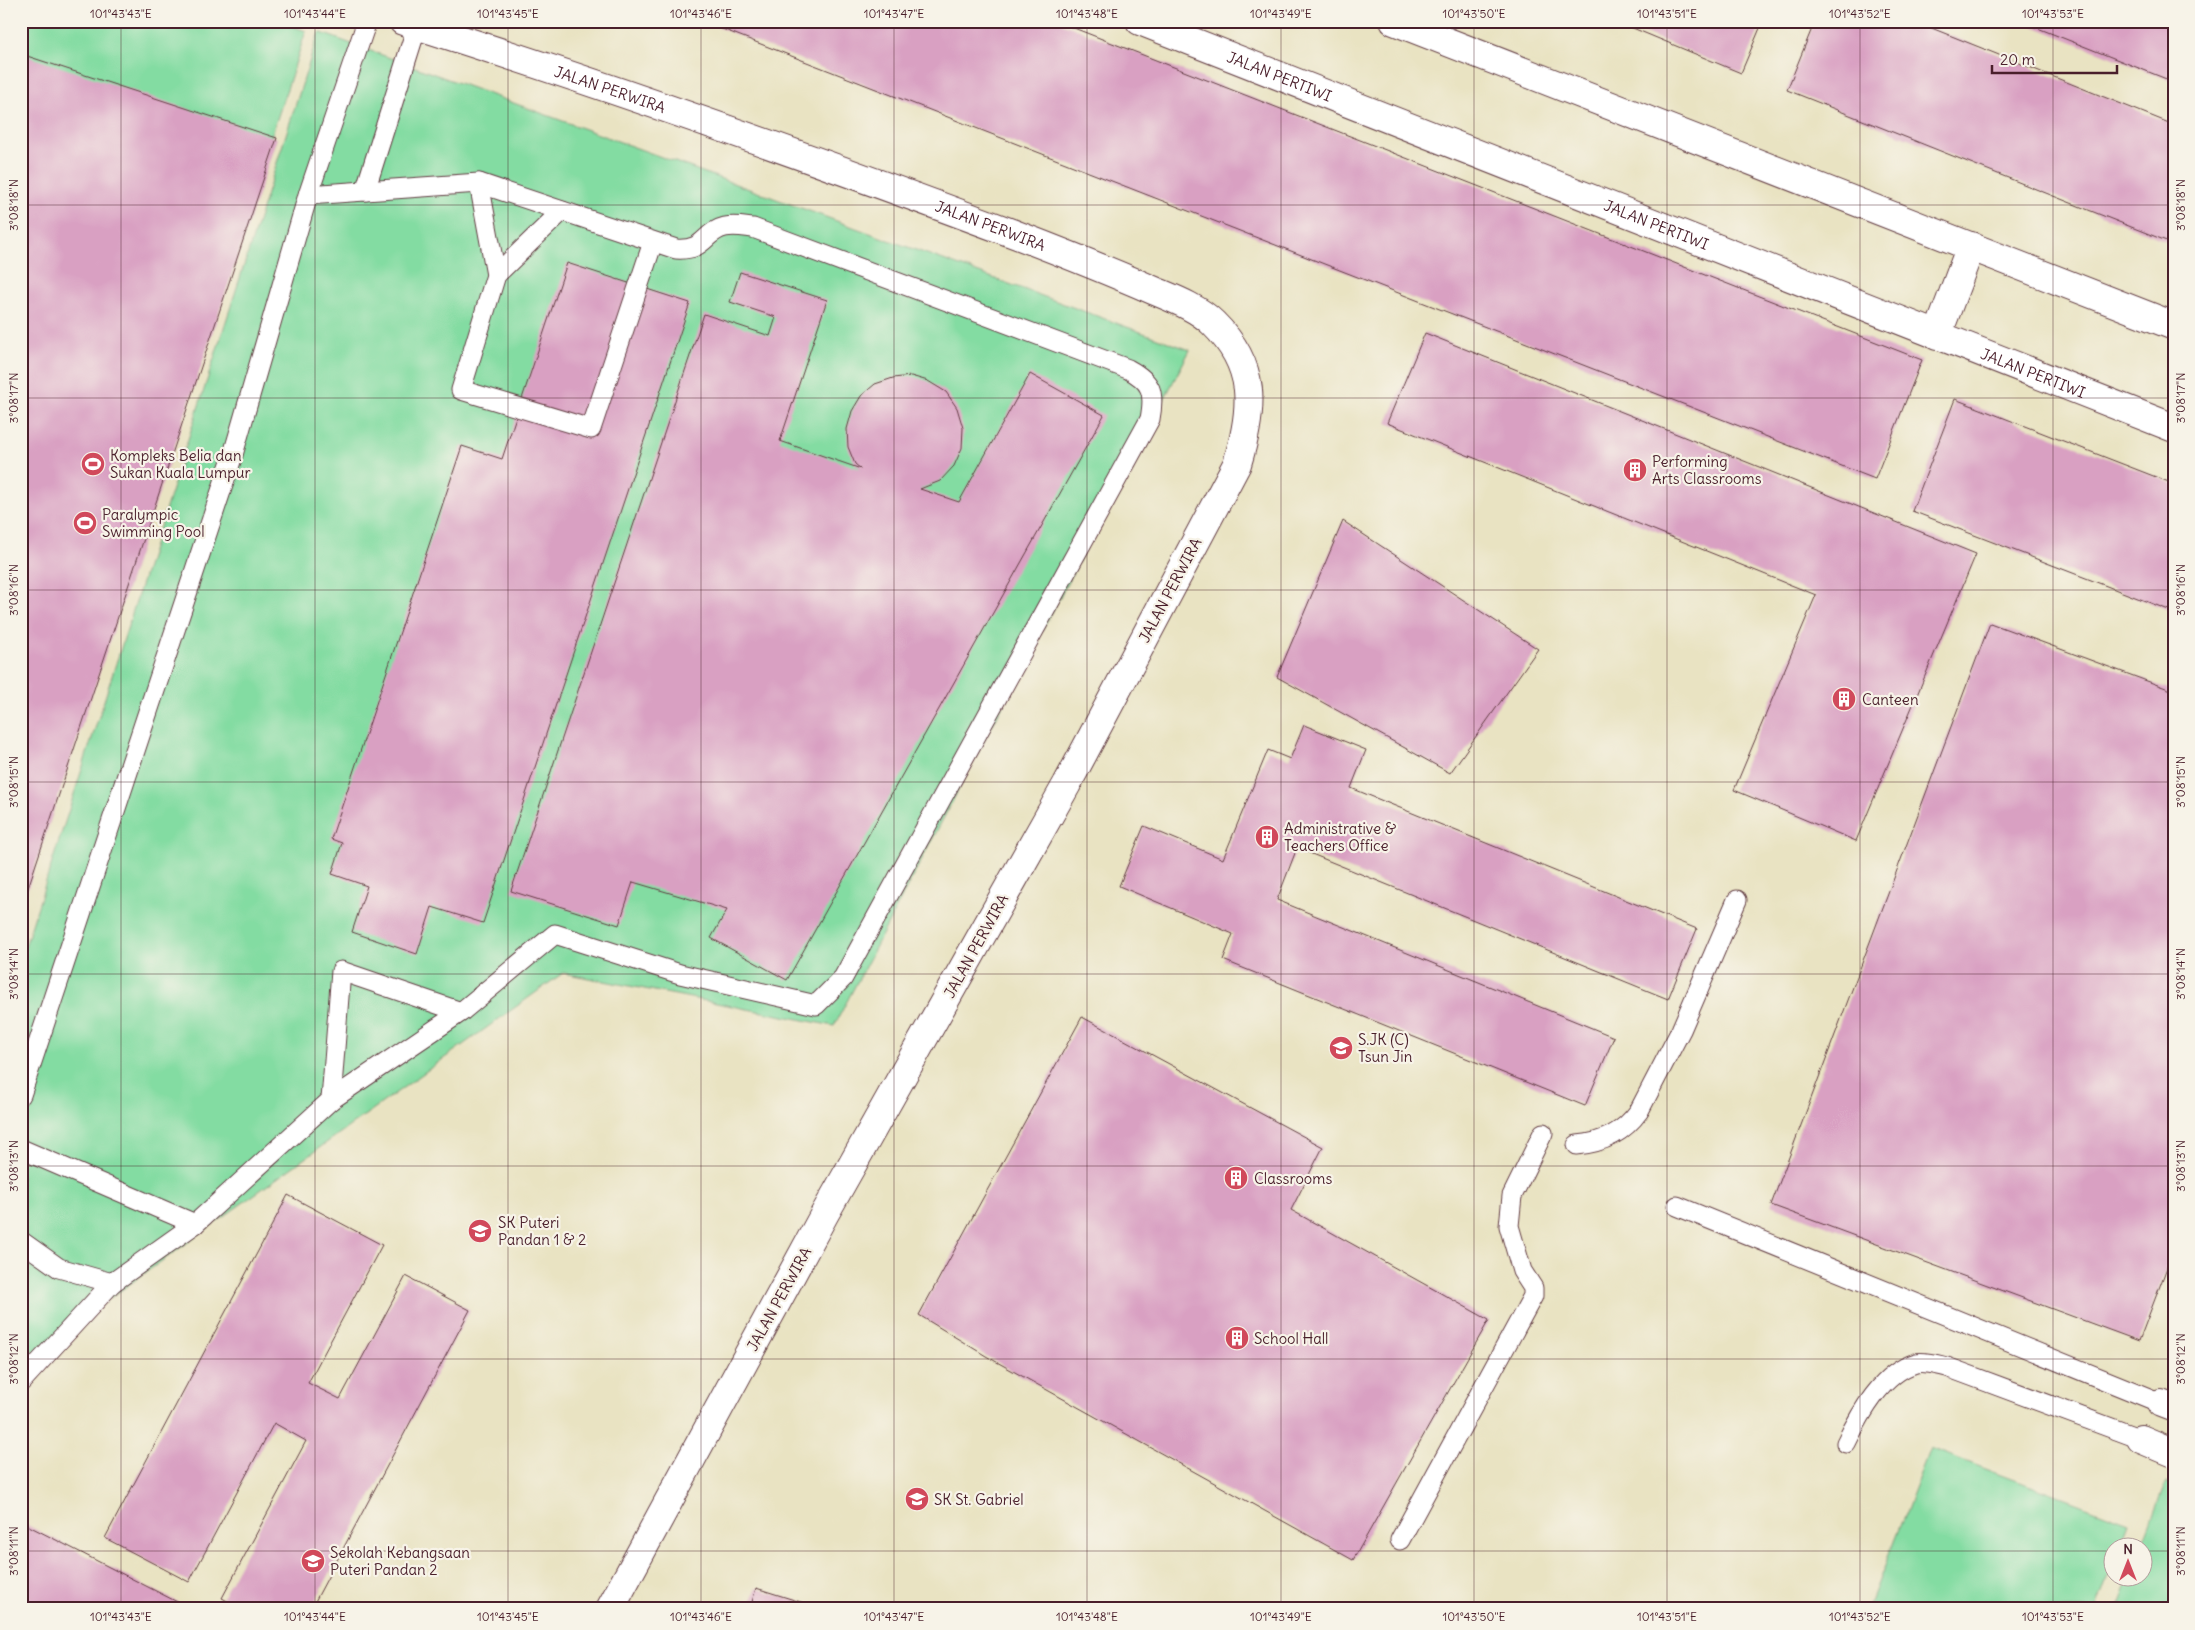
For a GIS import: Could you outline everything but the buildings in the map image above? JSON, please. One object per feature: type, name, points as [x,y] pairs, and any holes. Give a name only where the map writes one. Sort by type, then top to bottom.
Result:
[{"type":"street","name":"JALAN PERTIWI","points":[[1140,21],[2174,428]]},
{"type":"street","points":[[1394,21],[2174,326]]},
{"type":"street","name":"JALAN PERWIRA","points":[[410,23],[666,107],[850,173],[1094,264],[1184,304],[1212,321],[1240,356],[1247,378],[1250,401],[1245,440],[1232,472],[1066,784],[824,1215],[610,1609]]},
{"type":"street","points":[[1937,336],[1971,246]]},
{"type":"street","points":[[2141,1439],[2174,1453]]},
{"type":"lane","points":[[21,1095],[232,458],[308,195],[367,21]]},
{"type":"lane","points":[[365,191],[410,23]]},
{"type":"lane","points":[[21,1382],[112,1283],[195,1224],[331,1100],[461,1012],[555,934],[680,974],[816,1005],[843,978],[1150,419],[1154,401],[1150,386],[1140,376],[1128,369],[753,228],[724,227],[712,233],[701,244],[690,250],[676,249],[480,183],[308,195]]},
{"type":"lane","points":[[480,183],[496,275],[461,390],[591,429],[653,242]]},
{"type":"lane","points":[[496,275],[562,211]]},
{"type":"lane","points":[[1577,1145],[1597,1142],[1610,1136],[1631,1122],[1639,1111],[1681,1030],[1737,900]]},
{"type":"lane","points":[[331,1100],[341,971],[461,1012]]},
{"type":"lane","points":[[1400,1540],[1533,1296],[1533,1288],[1522,1271],[1509,1226],[1512,1196],[1543,1133]]},
{"type":"lane","points":[[21,1148],[195,1224]]},
{"type":"lane","points":[[1677,1206],[2167,1405]]},
{"type":"lane","points":[[22,1244],[59,1268],[112,1283]]},
{"type":"lane","points":[[1846,1443],[1864,1406],[1898,1372],[1918,1362],[1947,1367],[2141,1439]]},
{"type":"green space","name":"Kompleks Belia dan Sukan Kuala Lumpur","points":[[21,21],[279,21],[306,31],[21,897]]},
{"type":"green space","points":[[319,32],[1190,350],[834,1026],[563,973],[21,1362],[21,959]]},
{"type":"green space","points":[[1930,1448],[2129,1523],[2123,1538],[2102,1538],[2102,1588],[2104,1588],[2097,1609],[1868,1609]]},
{"type":"green space","points":[[2166,1482],[2174,1485],[2174,1609],[2117,1609],[2125,1588],[2152,1588],[2152,1538],[2144,1538]]},
{"type":"place","name":"Kompleks Belia dan Sukan Kuala Lumpur","points":[[93,464]]},
{"type":"place","name":"Performing Arts Classrooms","points":[[1635,470]]},
{"type":"place","name":"Paralympic Swimming Pool","points":[[85,523]]},
{"type":"place","name":"Canteen","points":[[1844,699]]},
{"type":"place","name":"Administrative & Teachers Office","points":[[1267,837]]},
{"type":"place","name":"S.JK (C) Tsun Jin","points":[[1341,1048]]},
{"type":"place","name":"Classrooms","points":[[1236,1178]]},
{"type":"place","name":"SK Puteri Pandan 1 & 2","points":[[480,1231]]},
{"type":"place","name":"School Hall","points":[[1237,1338]]},
{"type":"place","name":"SK St. Gabriel","points":[[917,1499]]},
{"type":"place","name":"Sekolah Kebangsaan Puteri Pandan 2","points":[[313,1561]]}]
